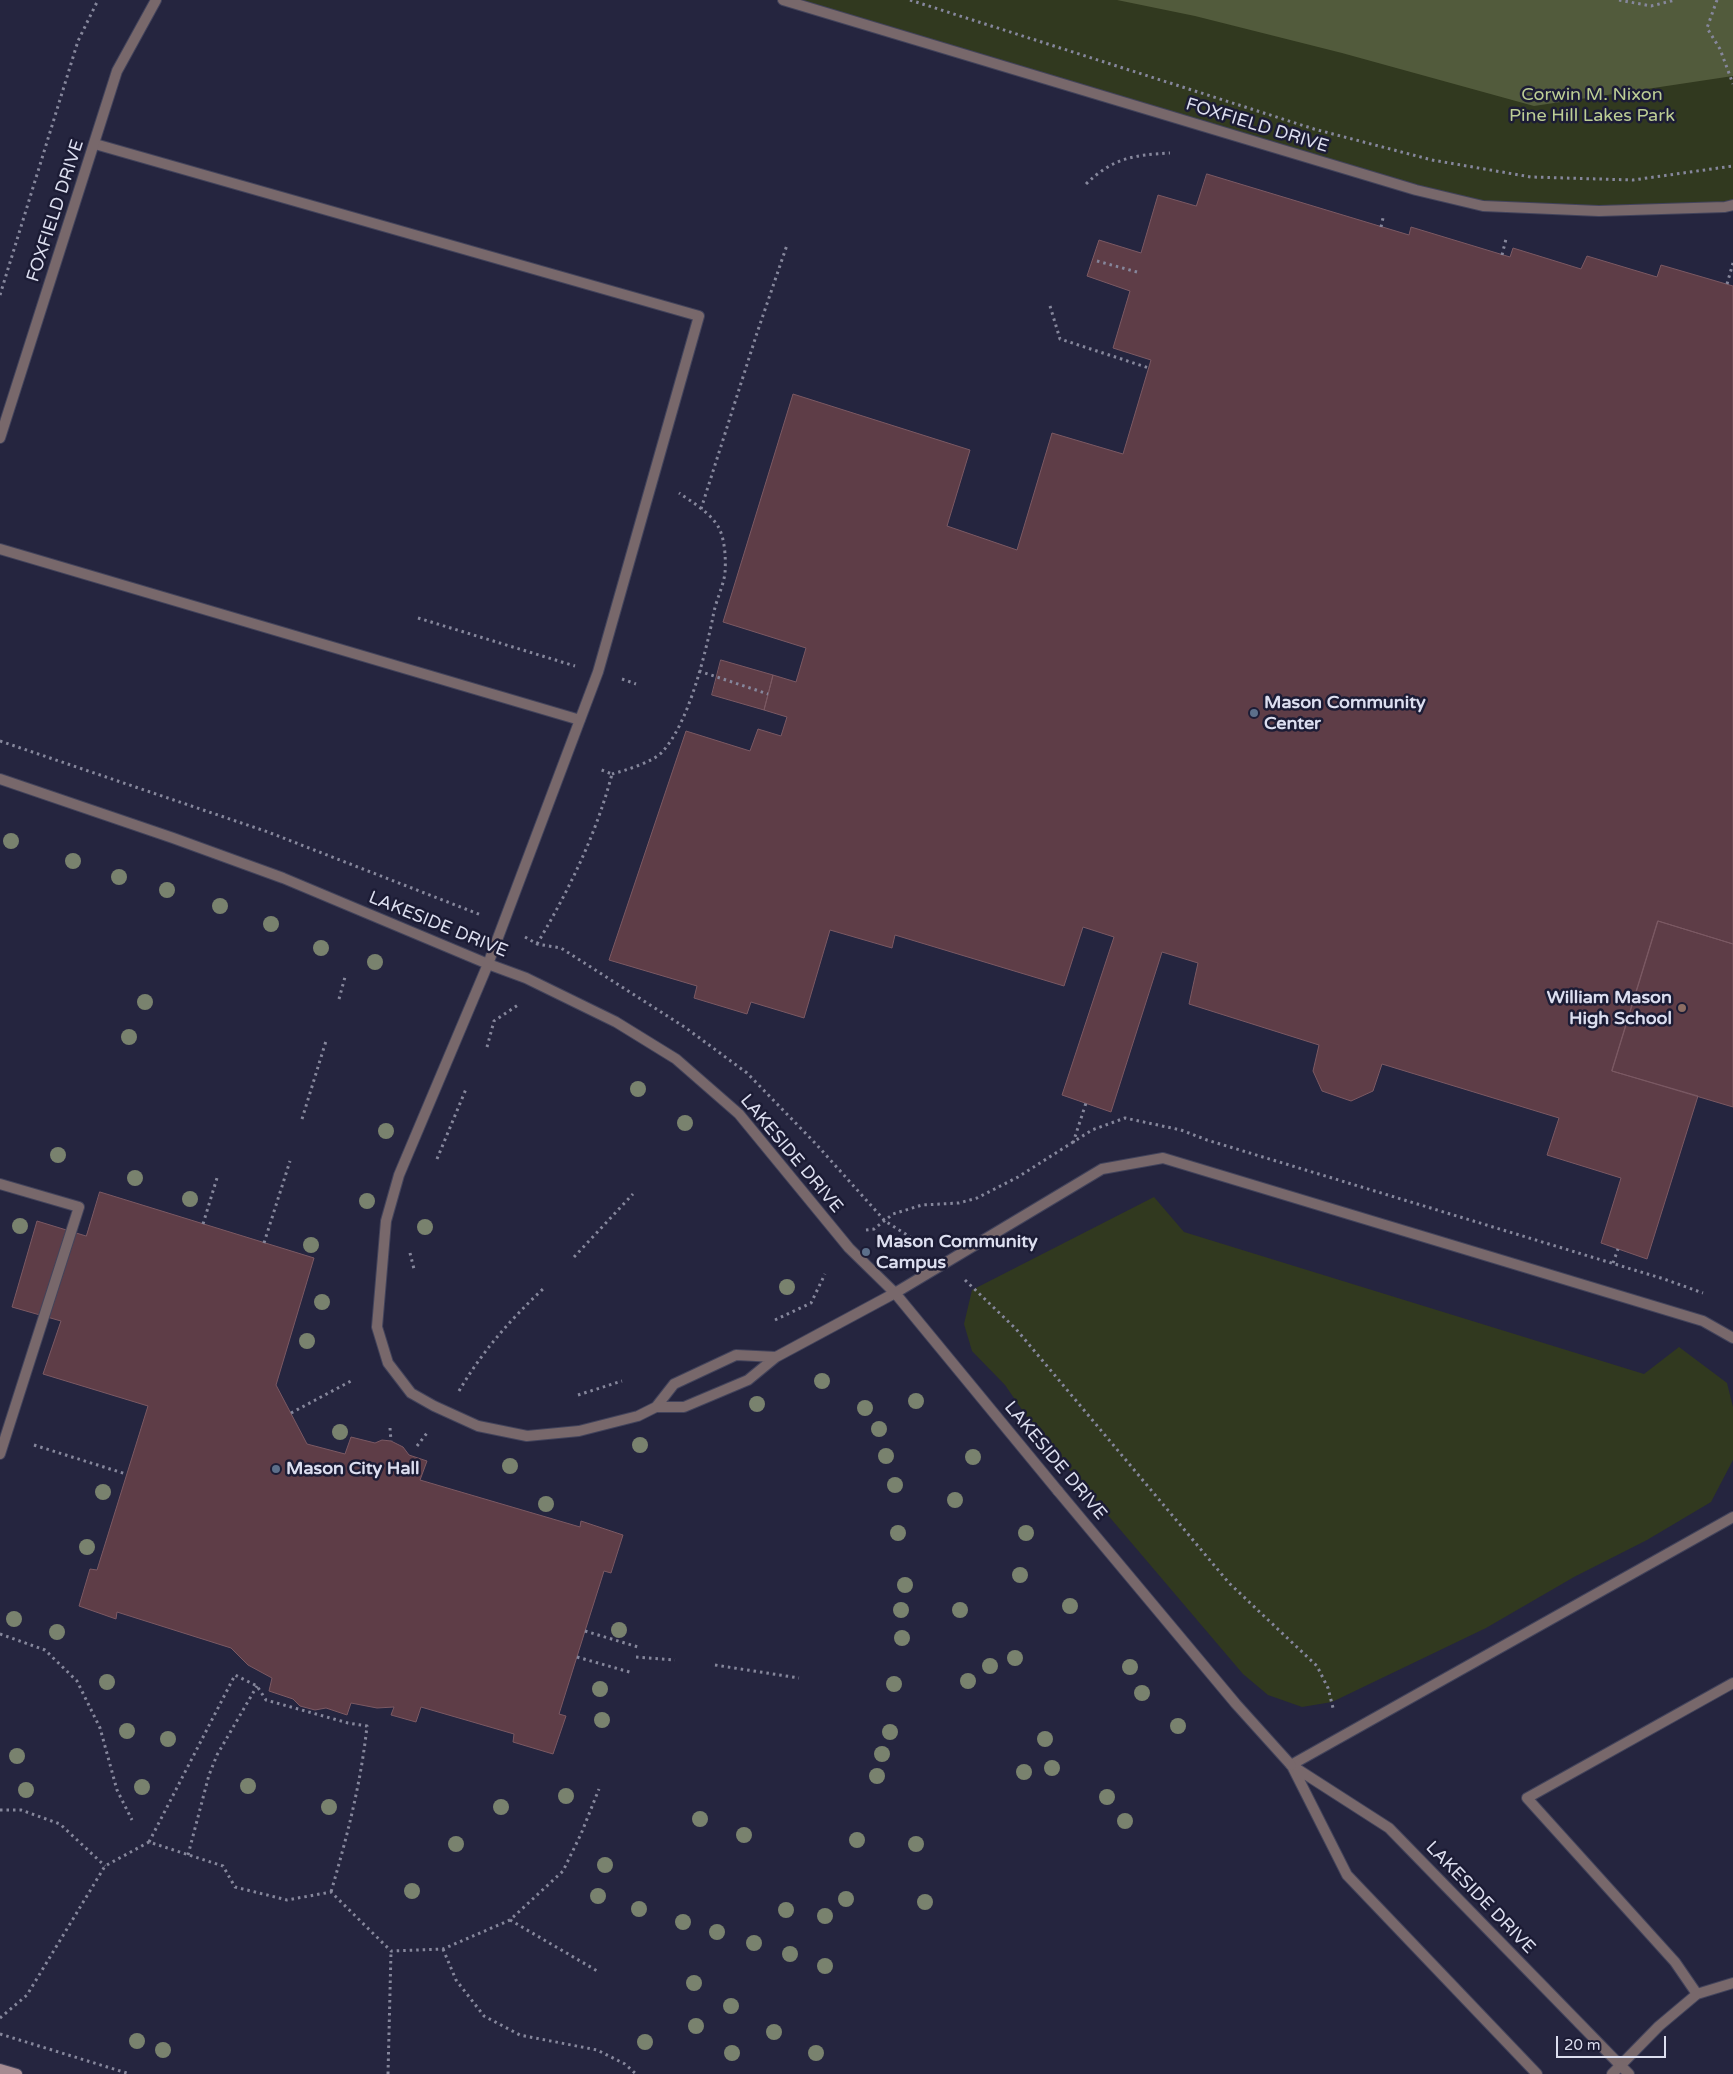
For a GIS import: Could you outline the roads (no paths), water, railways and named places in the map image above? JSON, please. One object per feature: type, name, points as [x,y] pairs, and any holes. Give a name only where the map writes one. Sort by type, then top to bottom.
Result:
[{"type":"main road","points":[[0,2069],[17,2074]]},
{"type":"street","name":"FOXFIELD DRIVE","points":[[0,438],[117,70],[156,0]]},
{"type":"street","name":"FOXFIELD DRIVE","points":[[783,0],[1416,190],[1483,206],[1599,212],[1725,207],[1733,205]]},
{"type":"street","points":[[95,144],[699,316],[598,672],[488,964],[400,1176],[386,1221],[377,1327],[388,1363],[411,1393],[454,1416],[478,1426],[527,1436],[579,1431],[638,1416],[656,1407],[674,1384],[736,1355],[776,1357]]},
{"type":"street","points":[[0,549],[580,720]]},
{"type":"street","name":"LAKESIDE DRIVE","points":[[0,779],[283,878],[488,964],[526,978],[616,1022],[676,1059],[739,1114],[849,1248],[895,1293],[1236,1704],[1292,1765],[1389,1828],[1629,2074]]},
{"type":"street","points":[[656,1407],[684,1407],[748,1380],[776,1357],[895,1293],[1102,1169],[1163,1158],[1703,1321],[1733,1338]]},
{"type":"street","points":[[0,1184],[78,1207],[0,1454]]},
{"type":"street","points":[[1292,1765],[1733,1517]]},
{"type":"street","points":[[1698,1994],[1675,1962],[1527,1798],[1733,1683]]},
{"type":"street","name":"LAKESIDE DRIVE","points":[[1292,1765],[1347,1875],[1537,2074]]},
{"type":"street","points":[[1612,2074],[1659,2026],[1698,1994],[1733,1983]]},
{"type":"place","name":"Mason Community Center","points":[[1254,713]]},
{"type":"place","name":"William Mason High School","points":[[1682,1008]]},
{"type":"place","name":"Mason Community Campus","points":[[866,1252]]},
{"type":"place","name":"Mason City Hall","points":[[276,1469]]},
{"type":"park label","name":"Corwin M. Nixon Pine Hill Lakes Park","points":[[1592,105]]}]
